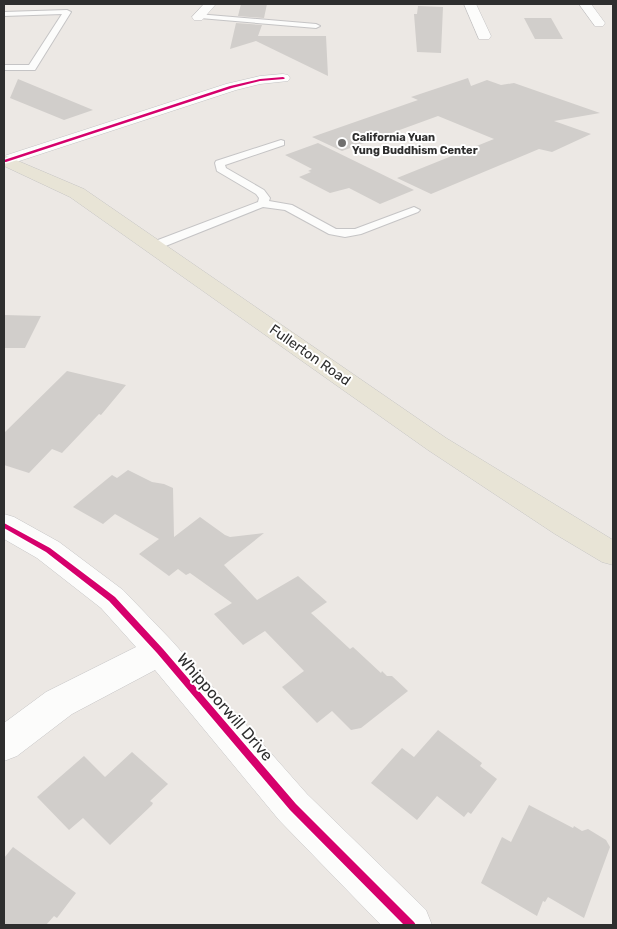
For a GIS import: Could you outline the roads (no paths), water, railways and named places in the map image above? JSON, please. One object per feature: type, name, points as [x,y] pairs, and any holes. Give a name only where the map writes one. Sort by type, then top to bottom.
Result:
[{"type":"main road","name":"Fullerton Road","points":[[4,160],[77,193],[437,444],[613,554]]},
{"type":"street","points":[[199,17],[210,4]]},
{"type":"street","points":[[470,4],[484,36]]},
{"type":"street","points":[[585,4],[599,23]]},
{"type":"street","points":[[4,160],[231,86],[260,80],[283,78]]},
{"type":"street","name":"Whippoorwill Drive","points":[[4,525],[48,550],[112,599],[160,651],[293,807],[411,925]]},
{"type":"street","points":[[4,744],[59,703],[160,651]]},
{"type":"lane","points":[[4,14],[67,12],[32,68],[4,68]]},
{"type":"lane","points":[[199,17],[316,26]]},
{"type":"lane","points":[[262,204],[265,198],[260,192],[221,168],[220,163],[281,143]]},
{"type":"lane","points":[[154,246],[262,204],[288,207],[333,232],[345,234],[357,232],[414,210]]},
{"type":"place","name":"California Yuan Yung Buddhism Center","points":[[342,143]]}]
